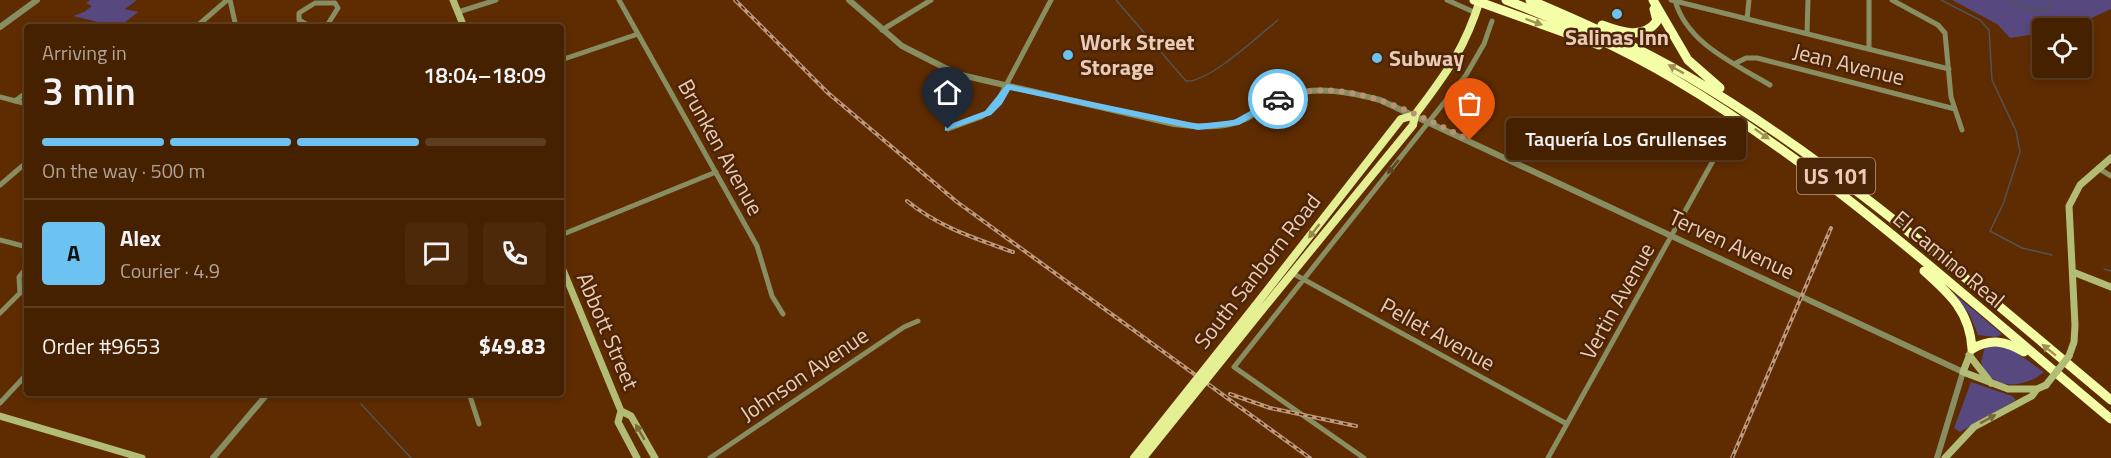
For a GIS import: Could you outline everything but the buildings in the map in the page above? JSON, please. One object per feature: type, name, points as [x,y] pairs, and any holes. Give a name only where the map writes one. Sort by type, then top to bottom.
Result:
[{"type":"highway","name":"El Camino Real","points":[[1506,0],[1621,50],[1708,99],[1774,143],[1854,206],[2108,416]]},
{"type":"highway","points":[[1534,2],[1603,26],[1636,33],[1650,29],[1657,21],[1657,15],[1647,0]]},
{"type":"highway","points":[[1653,0],[1691,64],[1776,131]]},
{"type":"highway","name":"South Sanborn Road","points":[[1134,458],[1258,308],[1292,273],[1413,125],[1415,115],[1452,68],[1467,39],[1478,1]]},
{"type":"highway","points":[[1478,1],[1610,49],[1708,99]]},
{"type":"highway","name":"El Camino Real","points":[[1534,2],[1658,59],[1776,131],[1836,175],[2111,400]]},
{"type":"highway","name":"South Sanborn Road","points":[[1143,458],[1395,126],[1402,118],[1415,115]]},
{"type":"highway","points":[[1854,206],[1958,305],[1972,327],[1970,352]]},
{"type":"highway","points":[[1970,352],[1991,340],[2017,348],[2108,416]]},
{"type":"main road","points":[[453,0],[463,24]]},
{"type":"main road","points":[[1945,458],[1974,427],[2032,396],[2037,389],[2046,385],[2061,368],[2074,342],[2069,216],[2072,197],[2082,181],[2111,158]]},
{"type":"main road","points":[[2073,272],[2111,287]]},
{"type":"main road","name":"Abbott Street","points":[[564,273],[621,411],[618,422],[637,458]]},
{"type":"main road","points":[[1963,372],[1970,352]]},
{"type":"main road","points":[[1970,352],[1981,373],[1995,386]]},
{"type":"main road","name":"Terven Avenue","points":[[1963,372],[1995,386],[2022,392],[2037,389]]},
{"type":"main road","name":"Abbott Street","points":[[621,411],[631,416],[656,458]]},
{"type":"main road","points":[[1,418],[142,458]]},
{"type":"street","points":[[0,27],[36,0]]},
{"type":"street","points":[[200,24],[229,0],[235,24]]},
{"type":"street","points":[[459,12],[496,0]]},
{"type":"street","name":"Brunken Avenue","points":[[619,0],[757,246],[772,296],[783,314]]},
{"type":"street","name":"Terven Avenue","points":[[849,0],[902,46],[957,74],[1007,87],[1198,127],[1236,123],[1277,100],[1315,90],[1359,93],[1415,115],[1963,372]]},
{"type":"street","points":[[882,30],[931,0]]},
{"type":"street","points":[[948,129],[988,113],[999,102],[1051,0]]},
{"type":"street","points":[[1448,0],[1476,13]]},
{"type":"street","points":[[1770,85],[1692,32],[1677,11],[1674,0],[1948,69]]},
{"type":"street","points":[[1747,19],[1749,0]]},
{"type":"street","points":[[1807,34],[1808,0]]},
{"type":"street","points":[[1869,0],[1869,49]]},
{"type":"street","points":[[1892,0],[1943,30],[1947,37],[1948,69],[1955,109],[1962,130]]},
{"type":"street","points":[[306,24],[299,20],[299,13],[310,4],[324,1],[335,3],[338,8],[328,24]]},
{"type":"street","points":[[1364,458],[1234,367],[1471,68],[1492,21]]},
{"type":"street","points":[[564,59],[638,34]]},
{"type":"street","name":"Jean Avenue","points":[[1736,63],[1746,58],[1757,58],[1955,109]]},
{"type":"street","points":[[15,101],[24,94]]},
{"type":"street","points":[[0,97],[24,103]]},
{"type":"street","name":"Vertin Avenue","points":[[1548,458],[1714,159]]},
{"type":"street","points":[[0,185],[24,165]]},
{"type":"street","points":[[2098,168],[2111,176]]},
{"type":"street","points":[[564,234],[716,172]]},
{"type":"street","points":[[0,240],[24,246]]},
{"type":"street","points":[[0,313],[21,293],[19,277],[24,271]]},
{"type":"street","name":"Pellet Avenue","points":[[1292,273],[1567,424]]},
{"type":"street","name":"Johnson Avenue","points":[[710,458],[904,327],[918,321]]},
{"type":"street","points":[[1937,458],[1963,372]]},
{"type":"street","points":[[0,403],[24,378]]},
{"type":"street","points":[[213,458],[265,396]]},
{"type":"street","points":[[470,396],[479,424]]},
{"type":"shaded area","points":[[90,0],[137,0],[125,9],[138,12],[123,24],[106,24],[73,16],[92,6],[86,3]]},
{"type":"shaded area","points":[[1952,0],[2111,0],[2111,9],[2092,18],[2032,18],[2032,35],[2010,38],[1997,24]]},
{"type":"shaded area","points":[[1952,292],[2002,334],[1996,337],[1978,335],[1970,315]]},
{"type":"shaded area","points":[[1989,345],[2008,347],[2044,372],[2027,382],[2009,384],[2000,382],[1992,378],[1981,362],[1985,347]]},
{"type":"shaded area","points":[[1971,382],[2012,396],[2016,400],[1960,432],[1954,428]]},
{"type":"waterway","points":[[1116,0],[1186,81],[1196,80],[1220,67],[1278,20]]},
{"type":"waterway","points":[[1941,0],[1980,20],[1989,30],[1992,80],[2016,131],[2020,152],[2003,204],[1990,231],[2022,248],[2052,255]]},
{"type":"waterway","points":[[2008,0],[2012,2]]},
{"type":"waterway","points":[[2015,3],[2032,10],[2049,8],[2052,3]]},
{"type":"waterway","points":[[2104,269],[2111,271]]},
{"type":"waterway","points":[[361,404],[411,458]]},
{"type":"railway","points":[[735,0],[828,93],[957,202],[1310,458]]},
{"type":"railway","points":[[907,201],[944,225],[1013,252]]},
{"type":"railway","points":[[1732,458],[1831,228]]},
{"type":"railway","points":[[1230,394],[1270,408],[1356,426]]},
{"type":"way so far","points":[[1278,99],[1315,90],[1359,93],[1470,140]]},
{"type":"place","name":"Salinas Inn","points":[[1617,14]]},
{"type":"place","name":"Work Street Storage","points":[[1068,55]]},
{"type":"place","name":"Subway","points":[[1377,58]]},
{"type":"place","name":"Taquería Los Grullenses","points":[[1470,140]]},
{"type":"route","points":[[948,129],[988,113],[999,102],[1007,87],[1174,124],[1198,127],[1236,123],[1278,99]]}]
